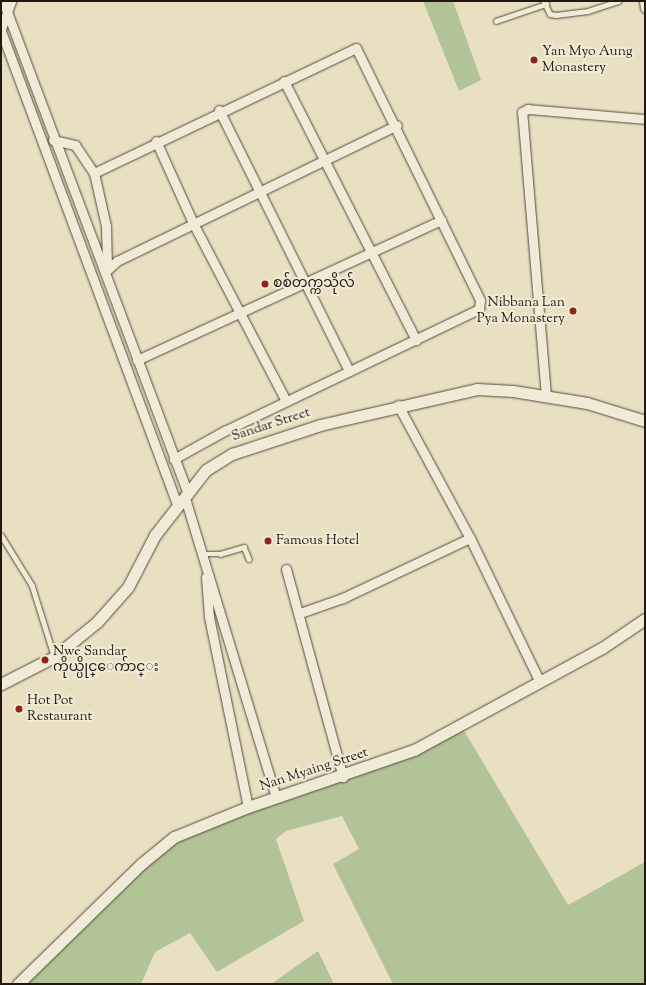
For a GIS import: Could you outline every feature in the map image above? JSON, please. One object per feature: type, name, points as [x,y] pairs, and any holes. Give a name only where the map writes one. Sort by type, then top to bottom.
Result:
[{"type":"street","points":[[3,1],[54,140],[106,269],[174,459],[184,500]]},
{"type":"street","points":[[11,1],[1,30],[204,554],[276,797]]},
{"type":"street","points":[[644,1],[645,8]]},
{"type":"street","points":[[94,173],[219,110],[356,48],[397,125],[481,307],[416,340],[286,401],[174,459]]},
{"type":"street","points":[[284,81],[326,162],[370,253],[416,340]]},
{"type":"street","points":[[546,396],[522,112],[528,109],[645,119]]},
{"type":"street","points":[[219,110],[349,371]]},
{"type":"street","points":[[106,269],[326,162],[397,125]]},
{"type":"street","points":[[54,140],[75,145],[94,173],[106,226],[106,269]]},
{"type":"street","points":[[156,141],[194,225],[239,316],[286,401]]},
{"type":"street","points":[[138,360],[239,316],[441,220]]},
{"type":"street","name":"Sandar Street","points":[[1,684],[54,657],[86,632],[128,587],[155,535],[184,500],[206,470],[232,454],[398,405],[477,389],[546,396],[619,411],[645,421]]},
{"type":"street","points":[[398,405],[470,538],[540,682]]},
{"type":"street","points":[[300,613],[343,598],[470,538]]},
{"type":"street","points":[[204,554],[208,617],[248,807]]},
{"type":"street","points":[[286,569],[300,613],[343,777]]},
{"type":"street","name":"Nan Myaing Street","points":[[18,984],[157,850],[190,829],[276,797],[343,777],[414,750],[540,682],[645,619]]},
{"type":"lane","points":[[496,21],[545,2],[550,14],[556,15],[588,11],[618,1]]},
{"type":"lane","points":[[1,534],[32,585],[54,657]]},
{"type":"lane","points":[[204,554],[220,554],[244,547],[249,559]]},
{"type":"green space","points":[[423,1],[453,1],[481,80],[459,91]]},
{"type":"green space","points":[[463,729],[568,905],[645,862],[645,984],[393,984],[333,864],[359,849],[342,816],[286,831],[276,839],[304,921],[217,972],[190,933],[155,952],[141,984],[24,984],[177,839]]},
{"type":"green space","points":[[318,951],[334,984],[271,984]]},
{"type":"place","name":"Yan Myo Aung Monastery","points":[[534,60]]},
{"type":"place","name":"စစ်‌တက္ကသိုလ်","points":[[265,284]]},
{"type":"place","name":"Nibbana Lan Pya Monastery","points":[[573,311]]},
{"type":"place","name":"Famous Hotel","points":[[268,541]]},
{"type":"place","name":"Nwe Sandar ကိုယ္ပိုင္ေက်ာင္း","points":[[45,660]]},
{"type":"place","name":"Hot Pot Restaurant","points":[[19,709]]}]
